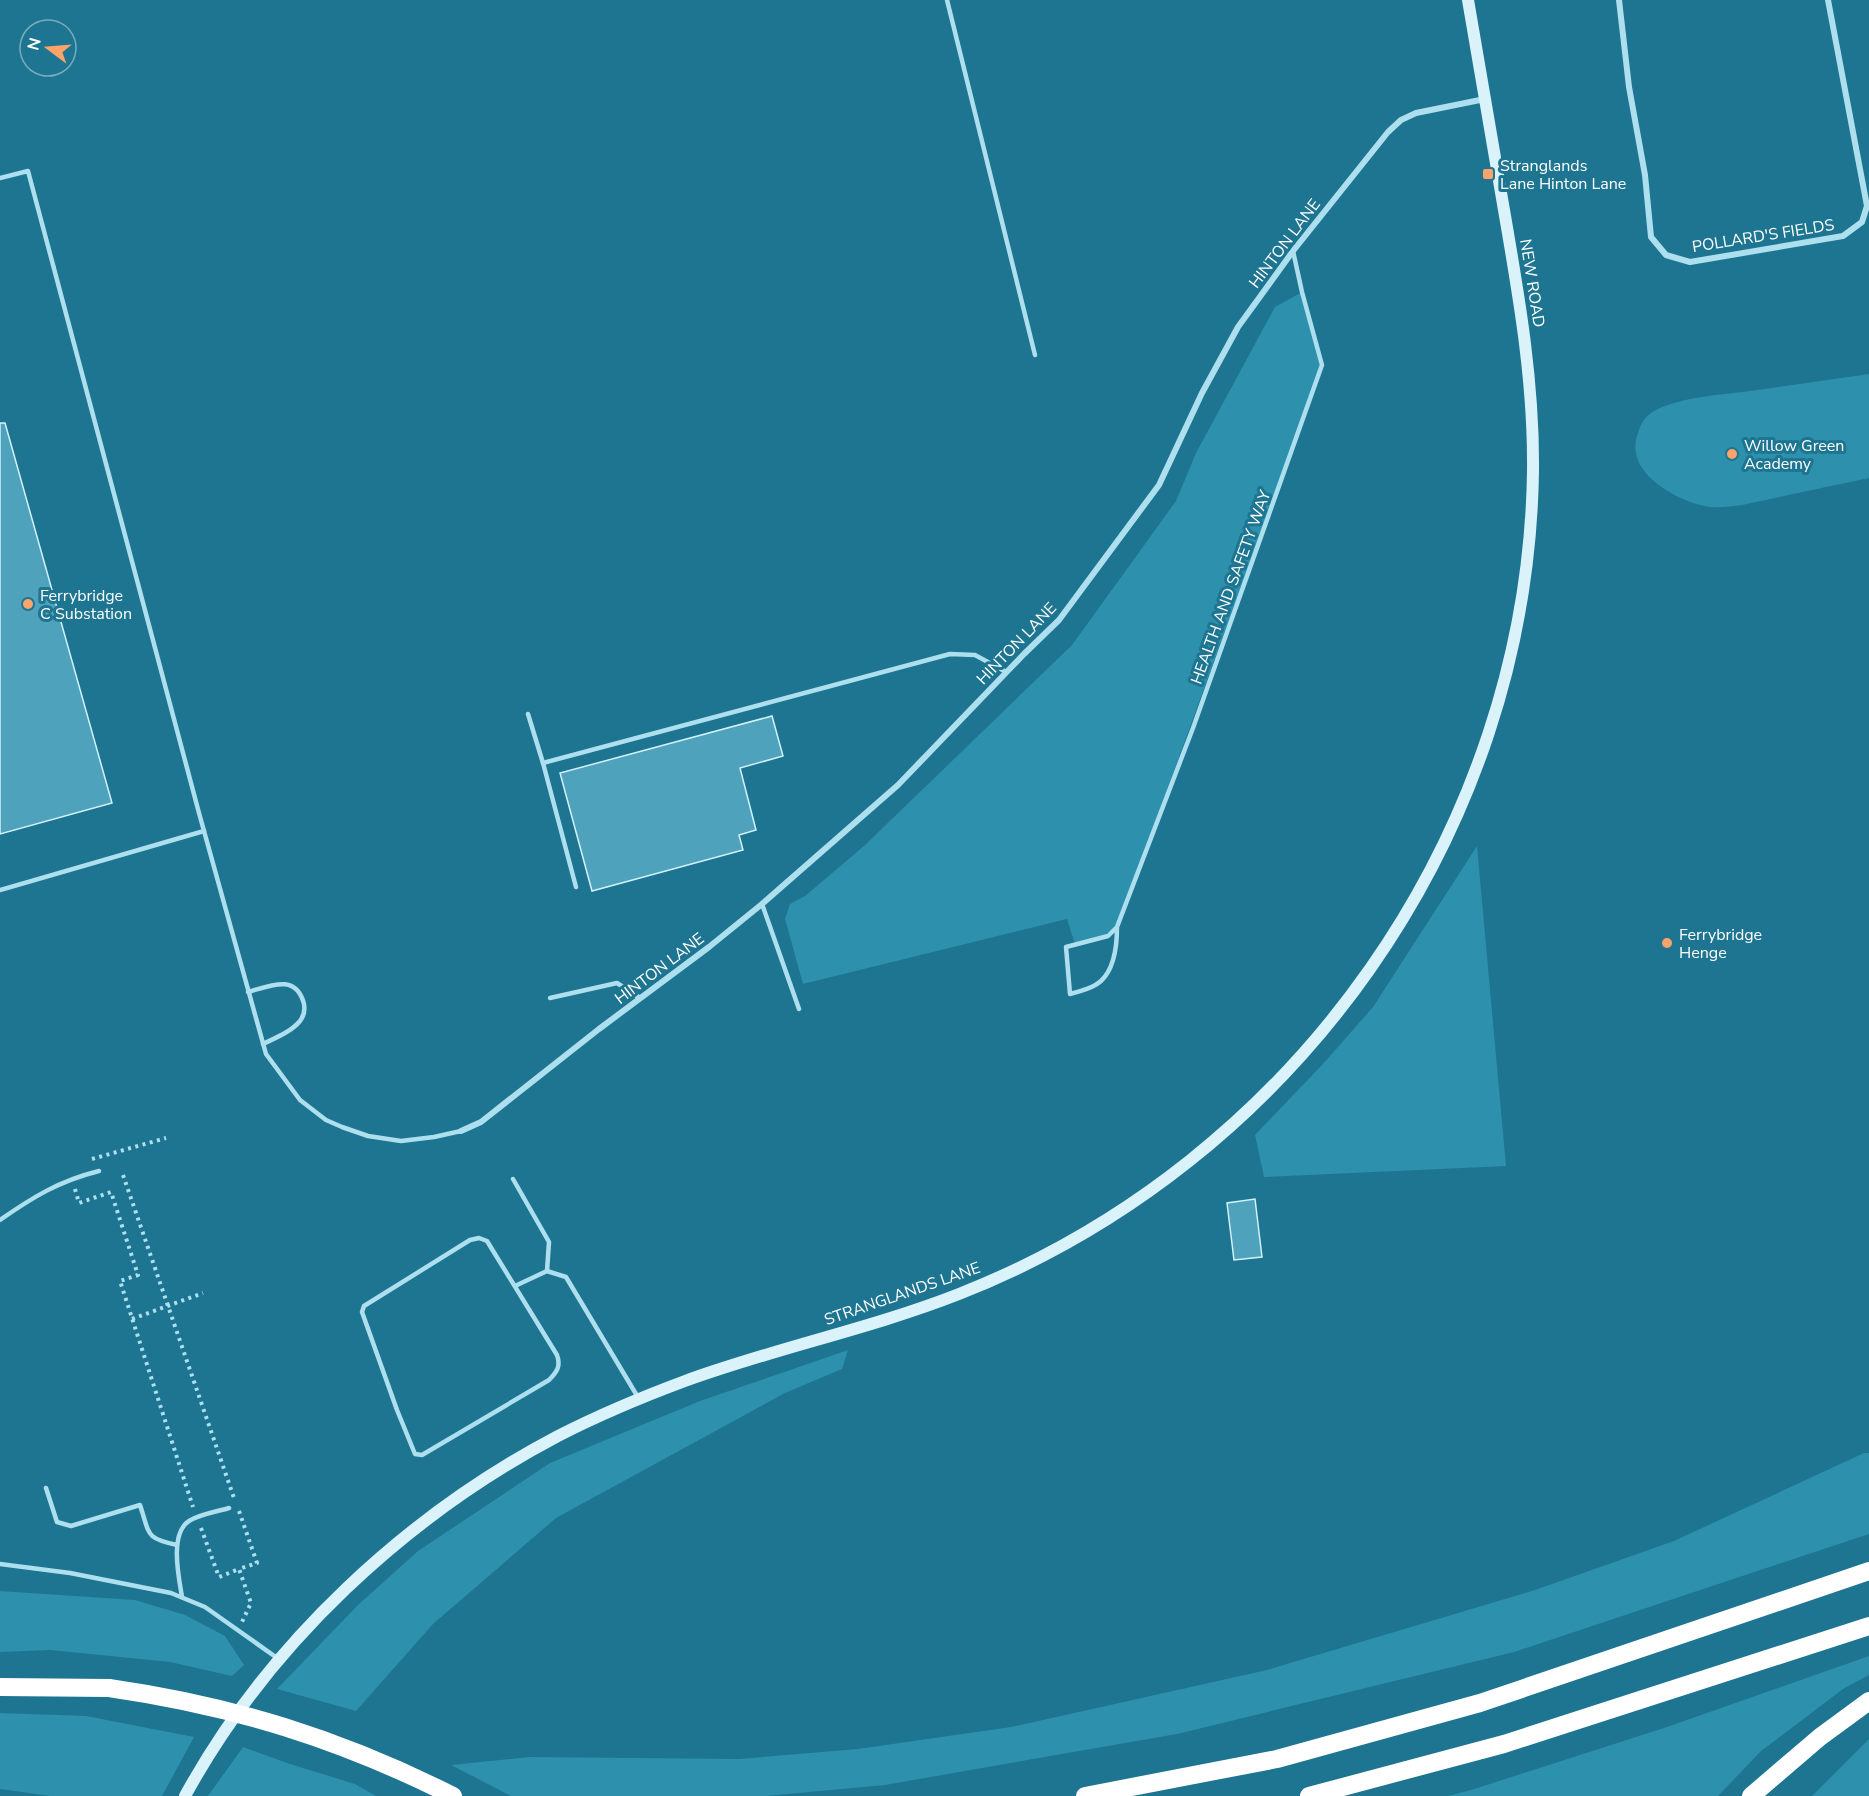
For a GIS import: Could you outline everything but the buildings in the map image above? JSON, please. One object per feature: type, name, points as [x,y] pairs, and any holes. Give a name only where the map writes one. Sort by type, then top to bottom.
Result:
[{"type":"highway","points":[[1085,1796],[1277,1759],[1480,1703],[1869,1571]]},
{"type":"highway","points":[[1309,1796],[1504,1744],[1869,1626]]},
{"type":"highway","points":[[0,1687],[109,1688],[204,1704],[307,1733],[355,1750],[453,1796]]},
{"type":"highway","points":[[1751,1796],[1820,1737],[1869,1701]]},
{"type":"main road","points":[[1468,0],[1485,99]]},
{"type":"main road","name":"NEW ROAD","points":[[1485,99],[1527,348],[1532,411],[1533,474]]},
{"type":"main road","name":"STRANGLANDS LANE","points":[[185,1796],[218,1742],[248,1700],[313,1622],[386,1553],[444,1508],[516,1460],[561,1435],[639,1399],[739,1362],[956,1295],[1024,1265],[1099,1225],[1144,1196],[1228,1130],[1266,1094],[1324,1031],[1369,972],[1425,882],[1470,785],[1488,735],[1515,632],[1530,527],[1533,474]]},
{"type":"street","name":"POLLARD'S FIELDS","points":[[1619,0],[1629,87],[1645,175],[1651,237],[1666,255],[1690,262],[1843,236],[1862,222],[1867,206],[1828,0]]},
{"type":"street","name":"HINTON LANE","points":[[461,1131],[481,1122],[709,947],[762,904],[898,785],[1059,620],[1159,485],[1202,393],[1238,327],[1293,251],[1388,132],[1401,120],[1416,113],[1485,99]]},
{"type":"lane","points":[[947,0],[1035,355]]},
{"type":"lane","points":[[0,178],[28,171],[204,831],[266,1054],[300,1100],[326,1120],[368,1136],[401,1141],[461,1131]]},
{"type":"lane","name":"HEALTH AND SAFETY WAY","points":[[1117,927],[1108,936],[1066,947],[1070,994],[1091,987],[1106,976],[1118,947],[1117,927],[1193,728],[1322,365],[1293,251]]},
{"type":"lane","points":[[543,763],[950,654],[975,655],[1006,672]]},
{"type":"lane","points":[[528,714],[576,887]]},
{"type":"lane","points":[[0,890],[204,831]]},
{"type":"lane","points":[[762,904],[799,1009]]},
{"type":"lane","points":[[248,992],[282,983],[292,986],[302,995],[305,1009],[301,1020],[291,1029],[263,1044]]},
{"type":"lane","points":[[550,998],[617,983],[640,999]]},
{"type":"lane","points":[[0,1220],[33,1197],[71,1178],[99,1171]]},
{"type":"lane","points":[[513,1179],[549,1242],[547,1271]]},
{"type":"lane","points":[[479,1238],[487,1241],[515,1286],[557,1355],[559,1362],[557,1371],[549,1380],[422,1455],[415,1454],[363,1320],[364,1306],[470,1240],[479,1238]]},
{"type":"lane","points":[[515,1286],[547,1271],[566,1276],[639,1399]]},
{"type":"lane","points":[[46,1488],[57,1522],[71,1526],[140,1505],[150,1534],[157,1540],[177,1545]]},
{"type":"lane","points":[[182,1598],[177,1545],[182,1528],[189,1521],[229,1508]]},
{"type":"lane","points":[[0,1564],[70,1573],[151,1589],[182,1598],[205,1607],[280,1660]]},
{"type":"path","points":[[86,1160],[166,1138]]},
{"type":"path","points":[[71,1178],[79,1203],[111,1192],[138,1275],[120,1281],[197,1518],[219,1577],[257,1563],[123,1175]]},
{"type":"path","points":[[132,1319],[203,1293]]},
{"type":"path","points":[[238,1629],[251,1603],[239,1569]]},
{"type":"shaded area","points":[[1302,292],[1322,365],[1117,927],[1098,939],[1075,944],[1067,919],[803,984],[785,919],[790,904],[805,896],[864,846],[1072,645],[1176,501],[1196,453],[1275,307]]},
{"type":"shaded area","points":[[1869,374],[1869,478],[1742,505],[1711,507],[1685,500],[1671,493],[1647,474],[1639,463],[1635,450],[1641,425],[1654,411],[1674,403]]},
{"type":"shaded area","points":[[1477,846],[1506,1166],[1264,1177],[1255,1135],[1323,1064],[1373,1007]]},
{"type":"shaded area","points":[[848,1350],[842,1369],[785,1393],[556,1518],[433,1624],[356,1711],[277,1689],[358,1605],[418,1551],[550,1463],[700,1401]]},
{"type":"shaded area","points":[[1864,1453],[1869,1453],[1869,1534],[1514,1652],[1177,1734],[885,1785],[766,1796],[511,1796],[451,1765],[530,1757],[739,1759],[858,1749],[1011,1727],[1267,1670],[1535,1590],[1674,1541]]},
{"type":"shaded area","points":[[0,1591],[135,1600],[185,1615],[225,1636],[244,1665],[232,1676],[170,1662],[50,1650],[0,1652]]},
{"type":"shaded area","points":[[1869,1656],[1869,1675],[1843,1689],[1761,1751],[1718,1796],[1448,1796],[1667,1727]]},
{"type":"shaded area","points":[[0,1713],[86,1716],[194,1737],[162,1796],[50,1796],[0,1789]]},
{"type":"shaded area","points":[[1869,1739],[1869,1796],[1812,1796]]},
{"type":"shaded area","points":[[243,1747],[355,1784],[376,1796],[208,1796]]},
{"type":"place","name":"Stranglands Lane Hinton Lane","points":[[1488,174]]},
{"type":"place","name":"Willow Green Academy","points":[[1732,454]]},
{"type":"place","name":"Ferrybridge C Substation","points":[[28,604]]},
{"type":"place","name":"Ferrybridge Henge","points":[[1667,943]]}]
